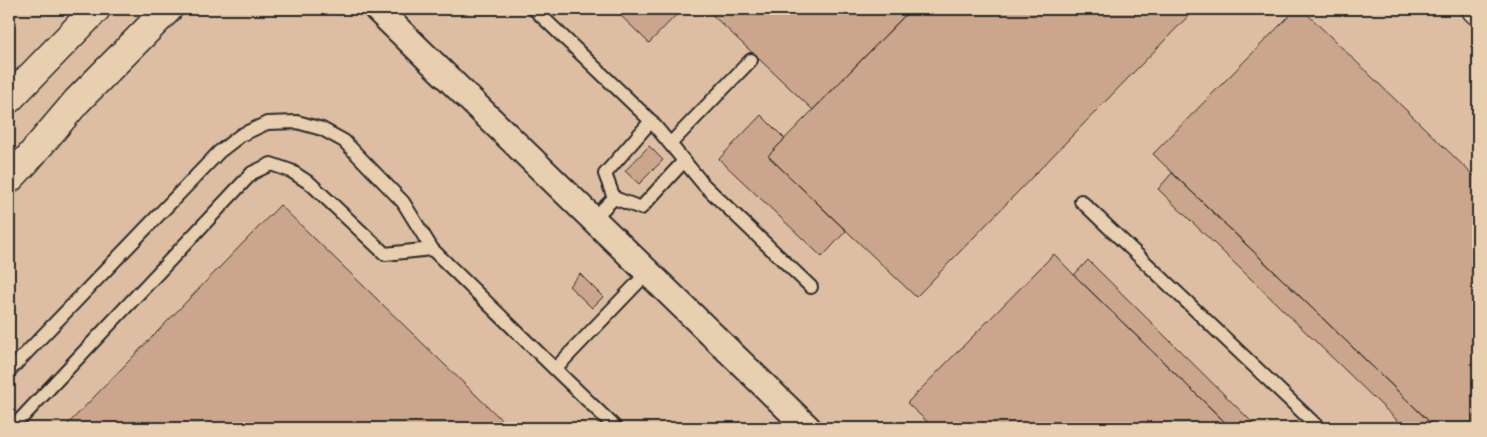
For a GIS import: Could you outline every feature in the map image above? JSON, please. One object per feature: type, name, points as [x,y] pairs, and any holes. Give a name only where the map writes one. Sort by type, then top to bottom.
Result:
[{"type":"main road","points":[[9,99],[96,9]]},
{"type":"main road","points":[[9,179],[77,101],[168,9]]},
{"type":"street","points":[[377,9],[808,428]]},
{"type":"lane","points":[[534,9],[651,121],[704,185],[811,287]]},
{"type":"lane","points":[[670,144],[751,60]]},
{"type":"lane","points":[[651,121],[605,174],[614,198],[641,208],[684,160]]},
{"type":"lane","points":[[9,371],[218,152],[241,135],[267,123],[297,122],[322,129],[344,141],[403,202],[432,250],[616,428]]},
{"type":"lane","points":[[9,427],[15,426],[252,173],[271,164],[291,171],[311,184],[385,254],[432,250]]},
{"type":"lane","points":[[594,218],[614,198]]},
{"type":"lane","points":[[1081,201],[1318,428]]},
{"type":"lane","points":[[555,369],[648,272]]},
{"type":"shaded area","points":[[9,9],[1478,9],[1478,428],[9,428]]},
{"type":"building","points":[[614,9],[682,9],[649,43]]},
{"type":"building","points":[[706,9],[911,9],[813,110]]},
{"type":"building","points":[[911,9],[1195,9],[916,297],[768,156]]},
{"type":"building","points":[[1296,9],[1302,9],[1478,180],[1478,428],[1436,428],[1153,154]]},
{"type":"building","points":[[761,115],[785,139],[768,156],[846,231],[822,257],[719,159]]},
{"type":"building","points":[[649,146],[663,160],[639,184],[625,171]]},
{"type":"building","points":[[1172,173],[1436,428],[1405,428],[1158,189]]},
{"type":"building","points":[[280,205],[510,428],[64,428]]},
{"type":"building","points":[[1054,254],[1231,428],[934,428],[907,403]]},
{"type":"building","points":[[1088,260],[1258,428],[1231,428],[1074,275]]},
{"type":"building","points":[[580,274],[603,297],[592,308],[569,286]]}]
